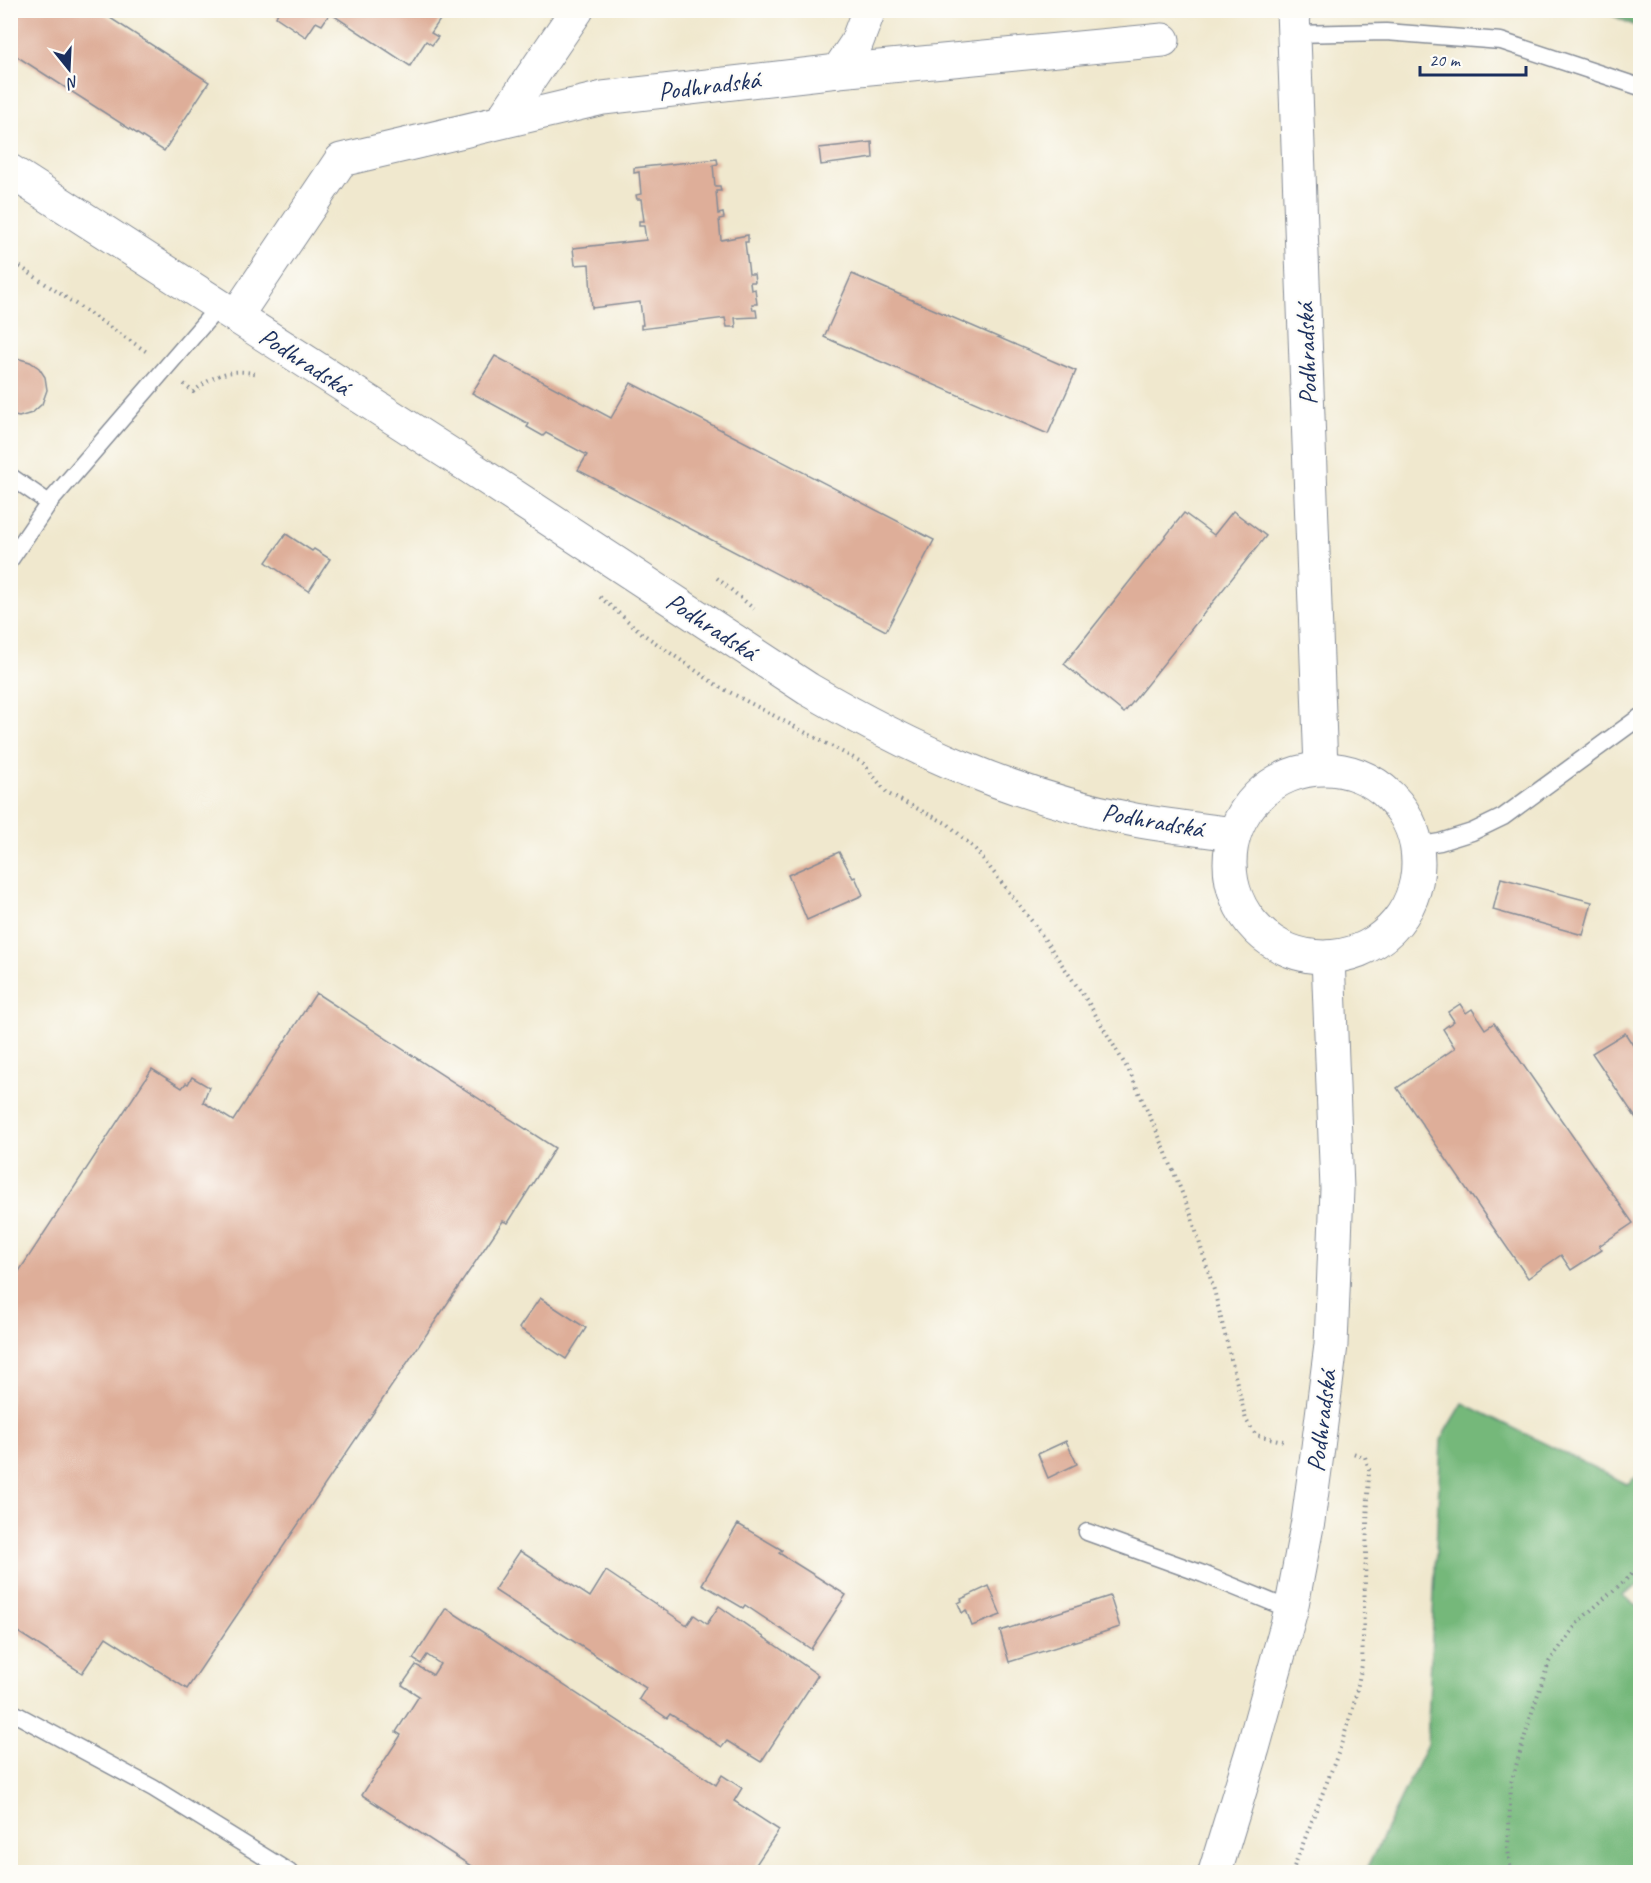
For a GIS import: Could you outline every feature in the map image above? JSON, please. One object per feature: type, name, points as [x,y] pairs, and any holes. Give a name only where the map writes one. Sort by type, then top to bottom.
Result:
[{"type":"street","points":[[502,120],[577,10]]},
{"type":"street","points":[[838,71],[856,44],[869,10]]},
{"type":"street","name":"Podhradská","points":[[1294,22],[1321,768]]},
{"type":"street","name":"Podhradská","points":[[228,311],[342,160],[502,120],[603,98],[838,71],[1163,40]]},
{"type":"street","name":"Podhradská","points":[[10,171],[808,689],[866,723],[952,764],[994,781],[1045,797],[1131,820],[1234,834]]},
{"type":"street","points":[[1321,768],[1358,775],[1375,784],[1390,796],[1411,827],[1418,866],[1415,886],[1397,922],[1383,936],[1366,947],[1328,957],[1298,952],[1270,940],[1255,927],[1243,911],[1230,873],[1230,853],[1234,834],[1242,816],[1253,801],[1267,787],[1283,777],[1321,768]]},
{"type":"street","name":"Podhradská","points":[[1215,1872],[1253,1748],[1291,1610],[1308,1521],[1331,1345],[1336,1189],[1328,957]]},
{"type":"lane","points":[[1294,22],[1501,41],[1641,87]]},
{"type":"lane","points":[[10,560],[49,502],[165,368],[228,311]]},
{"type":"lane","points":[[10,476],[49,502]]},
{"type":"lane","points":[[1416,846],[1440,842],[1472,832],[1503,817],[1641,717]]},
{"type":"lane","points":[[1087,1532],[1203,1574],[1291,1610]]},
{"type":"lane","points":[[10,1712],[153,1788],[289,1872]]},
{"type":"path","points":[[10,260],[147,353],[193,392],[210,378],[232,372],[243,370],[264,375]]},
{"type":"path","points":[[593,592],[644,634],[718,686],[863,763],[888,794],[948,824],[976,850],[1041,933],[1088,1002],[1130,1073],[1191,1215],[1214,1290],[1246,1420],[1256,1435],[1288,1442]]},
{"type":"path","points":[[1292,1872],[1346,1729],[1362,1665],[1369,1469],[1365,1457],[1352,1453]]},
{"type":"path","points":[[1511,1872],[1508,1849],[1511,1783],[1549,1662],[1579,1621],[1641,1567]]},
{"type":"green space","points":[[1603,11],[1640,11],[1640,28]]},
{"type":"green space","points":[[1463,1403],[1627,1484],[1640,1474],[1640,1584],[1622,1595],[1640,1608],[1640,1872],[1365,1872],[1427,1745],[1441,1440]]},
{"type":"building","points":[[10,10],[98,10],[209,82],[164,151],[10,52]]},
{"type":"building","points":[[279,10],[438,10],[444,14],[431,33],[438,37],[432,45],[426,41],[410,66],[330,13],[322,25],[316,22],[306,37],[276,17]]},
{"type":"building","points":[[872,142],[873,158],[821,165],[819,148]]},
{"type":"building","points":[[717,159],[718,164],[713,165],[715,186],[720,186],[721,191],[716,191],[718,214],[723,213],[724,218],[719,219],[721,240],[748,235],[748,242],[745,242],[749,274],[754,274],[755,282],[750,282],[751,290],[755,289],[757,304],[752,304],[757,317],[735,318],[736,327],[727,327],[725,318],[641,329],[643,325],[640,302],[592,308],[589,264],[575,265],[573,248],[646,240],[644,226],[639,226],[639,221],[644,221],[641,199],[637,199],[636,195],[641,194],[639,172],[634,173],[634,168]]},
{"type":"building","points":[[852,274],[1076,371],[1048,434],[824,337]]},
{"type":"building","points":[[495,356],[611,418],[631,383],[934,540],[886,631],[578,470],[587,455],[546,433],[543,436],[527,427],[529,424],[472,393]]},
{"type":"building","points":[[20,359],[39,368],[45,377],[47,390],[42,404],[32,413],[19,417],[10,415],[10,360]]},
{"type":"building","points":[[1233,511],[1266,536],[1124,713],[1064,664],[1184,513],[1214,535]]},
{"type":"building","points":[[286,534],[312,551],[314,549],[330,559],[309,591],[266,562]]},
{"type":"building","points":[[839,852],[863,895],[807,920],[788,875]]},
{"type":"building","points":[[1501,878],[1592,902],[1583,935],[1493,910]]},
{"type":"building","points":[[316,993],[555,1148],[508,1223],[503,1221],[187,1689],[106,1637],[82,1673],[10,1627],[10,1285],[152,1069],[182,1088],[192,1077],[209,1087],[203,1102],[233,1121]]},
{"type":"building","points":[[1460,1004],[1466,1013],[1472,1009],[1485,1029],[1494,1023],[1633,1223],[1599,1246],[1602,1250],[1571,1270],[1561,1255],[1528,1278],[1397,1088],[1455,1048],[1443,1029],[1454,1021],[1448,1012]]},
{"type":"building","points":[[1625,1033],[1640,1056],[1640,1124],[1592,1053]]},
{"type":"building","points":[[540,1298],[586,1328],[566,1359],[519,1328]]},
{"type":"building","points":[[1066,1441],[1077,1464],[1048,1478],[1038,1454]]},
{"type":"building","points":[[738,1524],[782,1550],[779,1553],[846,1595],[811,1649],[745,1605],[743,1608],[702,1584]]},
{"type":"building","points":[[520,1551],[590,1597],[606,1571],[687,1625],[694,1615],[707,1624],[719,1606],[818,1675],[761,1762],[727,1741],[722,1747],[670,1714],[667,1718],[639,1699],[646,1688],[494,1590]]},
{"type":"building","points":[[989,1586],[1001,1615],[972,1626],[966,1610],[962,1613],[958,1603],[962,1601],[961,1599]]},
{"type":"building","points":[[1110,1596],[1120,1627],[1009,1662],[1000,1631]]},
{"type":"building","points":[[446,1608],[716,1785],[722,1775],[742,1788],[734,1801],[779,1830],[751,1872],[480,1872],[362,1795],[401,1735],[396,1732],[419,1696],[402,1685],[416,1665],[433,1675],[440,1664],[427,1655],[421,1664],[413,1659]]}]
